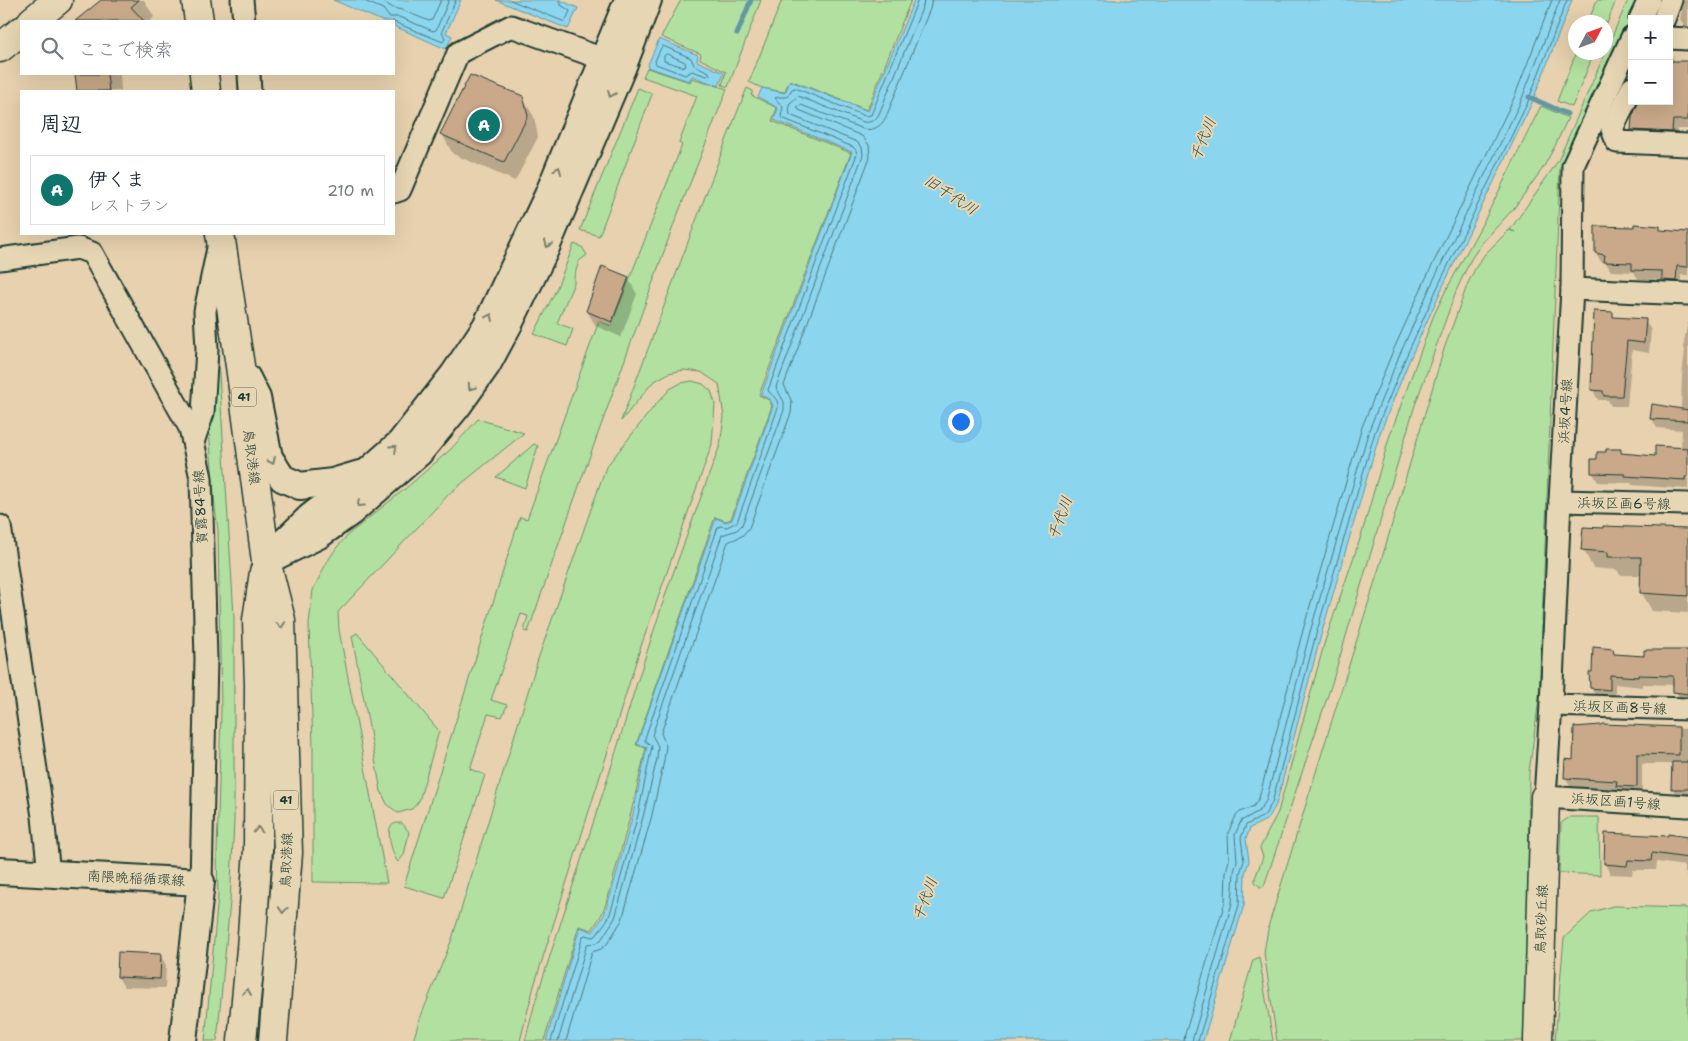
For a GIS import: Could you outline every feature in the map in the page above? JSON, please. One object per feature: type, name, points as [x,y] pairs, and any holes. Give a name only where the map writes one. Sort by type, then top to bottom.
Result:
[{"type":"main road","points":[[33,20],[58,0]]},
{"type":"main road","points":[[196,0],[199,20]]},
{"type":"main road","points":[[0,48],[20,32]]},
{"type":"main road","points":[[204,75],[206,90]]},
{"type":"main road","name":"鳥取港線","points":[[221,236],[266,561],[281,620],[288,854],[273,1041]]},
{"type":"main road","name":"鳥取港線","points":[[242,1041],[258,850],[259,685],[257,620],[266,561]]},
{"type":"main road","name":"鳥取砂丘線","points":[[1538,1041],[1545,797]]},
{"type":"street","points":[[242,0],[244,20]]},
{"type":"street","points":[[266,561],[319,535],[351,512],[419,453],[457,407],[487,365],[545,250],[613,62],[628,0]]},
{"type":"street","points":[[266,561],[310,517],[368,472],[400,443],[454,374],[486,326],[613,62],[648,0]]},
{"type":"street","points":[[1642,15],[1649,0]]},
{"type":"street","points":[[1666,15],[1672,0]]},
{"type":"street","points":[[395,192],[400,190],[458,53],[511,26],[613,62]]},
{"type":"street","points":[[1673,38],[1688,38]]},
{"type":"street","name":"浜坂4号線","points":[[1545,797],[1572,289],[1573,166],[1628,47]]},
{"type":"street","points":[[249,75],[250,90]]},
{"type":"street","points":[[1628,96],[1612,129],[1618,142],[1688,145]]},
{"type":"street","points":[[193,442],[203,413],[205,394],[207,349],[204,311],[221,236]]},
{"type":"street","name":"賀露84号線","points":[[0,259],[78,248],[92,253],[190,428],[201,478],[206,659],[201,882]]},
{"type":"street","points":[[1572,289],[1688,294]]},
{"type":"street","points":[[240,366],[257,398],[270,457],[282,478],[300,486],[333,482],[368,472]]},
{"type":"street","name":"浜坂区画6号線","points":[[1560,502],[1688,504]]},
{"type":"street","points":[[0,526],[40,797],[49,874]]},
{"type":"street","name":"浜坂区画8号線","points":[[1551,705],[1688,709]]},
{"type":"street","name":"浜坂区画1号線","points":[[1545,797],[1688,806]]},
{"type":"street","name":"南隈晩稲循環線","points":[[0,871],[201,882],[183,1041]]},
{"type":"green space","points":[[681,0],[761,0],[728,87],[722,85],[726,72],[700,59],[701,54],[661,37]]},
{"type":"green space","points":[[782,0],[911,0],[867,110],[790,80],[784,92],[762,88],[749,82]]},
{"type":"green space","points":[[1597,0],[1616,0],[1610,15],[1591,15]]},
{"type":"green space","points":[[1628,0],[1639,0],[1632,15],[1628,15],[1628,25],[1613,58],[1613,34]]},
{"type":"green space","points":[[1573,60],[1591,60],[1572,107],[1557,101]]},
{"type":"green space","points":[[1602,60],[1612,60],[1560,168],[1539,699],[1529,772],[1527,1041],[1277,1041],[1264,952],[1269,924],[1376,578],[1444,349],[1468,283],[1476,267],[1485,254],[1509,230],[1515,232],[1510,230],[1558,161]]},
{"type":"green space","points":[[647,68],[690,82],[692,78],[727,89],[674,224],[528,632],[524,631],[528,616],[521,614],[491,700],[507,705],[502,717],[488,714],[470,769],[485,775],[444,898],[404,886],[520,517],[527,519],[599,321],[611,326],[682,145],[679,143],[697,96],[643,77]]},
{"type":"green space","points":[[638,88],[652,94],[599,236],[580,230]]},
{"type":"green space","points":[[747,88],[753,91],[751,95],[777,108],[772,121],[851,153],[759,395],[769,400],[772,406],[731,519],[726,521],[715,517],[636,745],[646,748],[608,898],[602,914],[592,930],[579,926],[544,1041],[525,1041],[536,999],[667,590],[720,445],[724,417],[719,384],[701,372],[684,370],[669,373],[653,382],[621,421]]},
{"type":"green space","points":[[1541,106],[1568,118],[1543,168],[1514,208],[1482,243],[1471,259],[1456,291],[1414,408],[1332,683],[1264,886],[1260,887],[1255,882],[1255,878],[1263,857],[1260,848],[1278,812],[1325,641],[1362,533],[1389,438],[1433,317],[1486,217]]},
{"type":"green space","points":[[574,244],[582,247],[587,255],[579,261],[574,283],[557,323],[573,329],[567,346],[534,334],[556,290]]},
{"type":"green space","points":[[215,308],[234,616],[234,821],[230,902],[217,1041],[205,1041],[218,895],[217,854],[221,711],[218,530],[209,429],[215,374]]},
{"type":"green space","points":[[692,381],[703,384],[711,391],[715,403],[712,444],[640,649],[534,986],[520,1041],[413,1041],[419,1021],[452,939],[538,659],[606,467],[670,389],[681,383]]},
{"type":"green space","points":[[478,419],[524,433],[450,493],[338,612],[339,630],[387,883],[313,882],[313,748],[309,624],[313,590],[327,562],[350,533],[451,449]]},
{"type":"green space","points":[[534,444],[538,446],[525,488],[496,477]]},
{"type":"green space","points":[[357,633],[439,731],[419,801],[412,809],[398,813],[387,804],[381,791],[352,636]]},
{"type":"green space","points":[[1570,817],[1599,817],[1600,875],[1559,873],[1561,823]]},
{"type":"green space","points":[[402,823],[409,832],[404,855],[398,862],[392,851],[389,835],[393,824]]},
{"type":"green space","points":[[1613,906],[1688,908],[1688,1041],[1555,1041],[1564,938],[1592,912]]},
{"type":"green space","points":[[1259,957],[1273,1041],[1230,1041],[1253,960]]},
{"type":"water","points":[[333,0],[461,0],[446,33],[452,36],[446,49],[395,26],[395,20],[380,20]]},
{"type":"water","points":[[496,0],[560,0],[578,8],[568,29]]},
{"type":"water","points":[[914,0],[1572,0],[1531,105],[1443,286],[1409,361],[1380,433],[1321,635],[1276,805],[1268,819],[1250,828],[1246,839],[1249,861],[1245,873],[1244,905],[1203,1041],[546,1041],[580,927],[593,932],[604,915],[633,814],[647,747],[637,744],[716,518],[725,522],[732,520],[773,406],[770,399],[761,395],[852,152],[774,120],[778,108],[758,97],[762,88],[785,93],[790,81],[868,111]]},
{"type":"water","points":[[659,39],[698,55],[697,61],[724,73],[719,86],[692,76],[689,81],[647,67]]},
{"type":"building","points":[[101,0],[139,0],[131,7],[143,20],[76,20]]},
{"type":"building","points":[[1673,61],[1688,61],[1688,120],[1673,120],[1672,132],[1631,130],[1632,117],[1637,105],[1673,105]]},
{"type":"building","points":[[75,75],[107,75],[109,90],[77,90]]},
{"type":"building","points":[[470,75],[523,96],[528,116],[504,162],[440,134]]},
{"type":"building","points":[[1634,224],[1660,226],[1660,230],[1688,232],[1688,267],[1677,266],[1676,281],[1662,280],[1662,271],[1632,270],[1632,263],[1604,262],[1605,255],[1595,253],[1595,226],[1634,227]]},
{"type":"building","points":[[602,266],[629,277],[612,322],[586,311]]},
{"type":"building","points":[[1594,311],[1613,312],[1613,317],[1646,319],[1644,343],[1627,341],[1622,396],[1604,396],[1603,391],[1591,390]]},
{"type":"building","points":[[1652,404],[1688,410],[1688,421],[1650,419]]},
{"type":"building","points":[[1655,446],[1688,448],[1688,477],[1685,477],[1685,480],[1625,476],[1625,474],[1591,473],[1591,459],[1597,459],[1597,452],[1606,452],[1606,449],[1621,449],[1621,453],[1655,456]]},
{"type":"building","points":[[1603,526],[1688,529],[1688,596],[1640,593],[1641,557],[1608,557],[1608,552],[1581,550],[1583,527],[1603,528]]},
{"type":"building","points":[[1593,647],[1613,649],[1614,654],[1644,656],[1644,650],[1688,650],[1688,694],[1673,692],[1673,676],[1638,675],[1638,677],[1610,675],[1610,690],[1590,688],[1589,672],[1592,672]]},
{"type":"building","points":[[1602,724],[1679,727],[1679,755],[1637,754],[1637,787],[1616,786],[1617,781],[1564,778],[1565,759],[1573,760],[1574,727]]},
{"type":"building","points":[[1672,762],[1688,762],[1688,789],[1671,789]]},
{"type":"building","points":[[1605,833],[1668,836],[1668,834],[1688,837],[1688,858],[1652,853],[1651,861],[1628,860],[1627,866],[1604,864]]},
{"type":"building","points":[[118,952],[161,954],[160,979],[117,977]]},
{"type":"waterway","points":[[737,34],[751,0]]},
{"type":"waterway","points":[[1529,97],[1567,114]]},
{"type":"place","name":"伊くま","points":[[484,125]]},
{"type":"water label","name":"千代川","points":[[1203,139]]},
{"type":"water label","name":"旧千代川","points":[[951,195]]},
{"type":"water label","name":"千代川","points":[[1060,518]]},
{"type":"water label","name":"千代川","points":[[925,899]]}]
